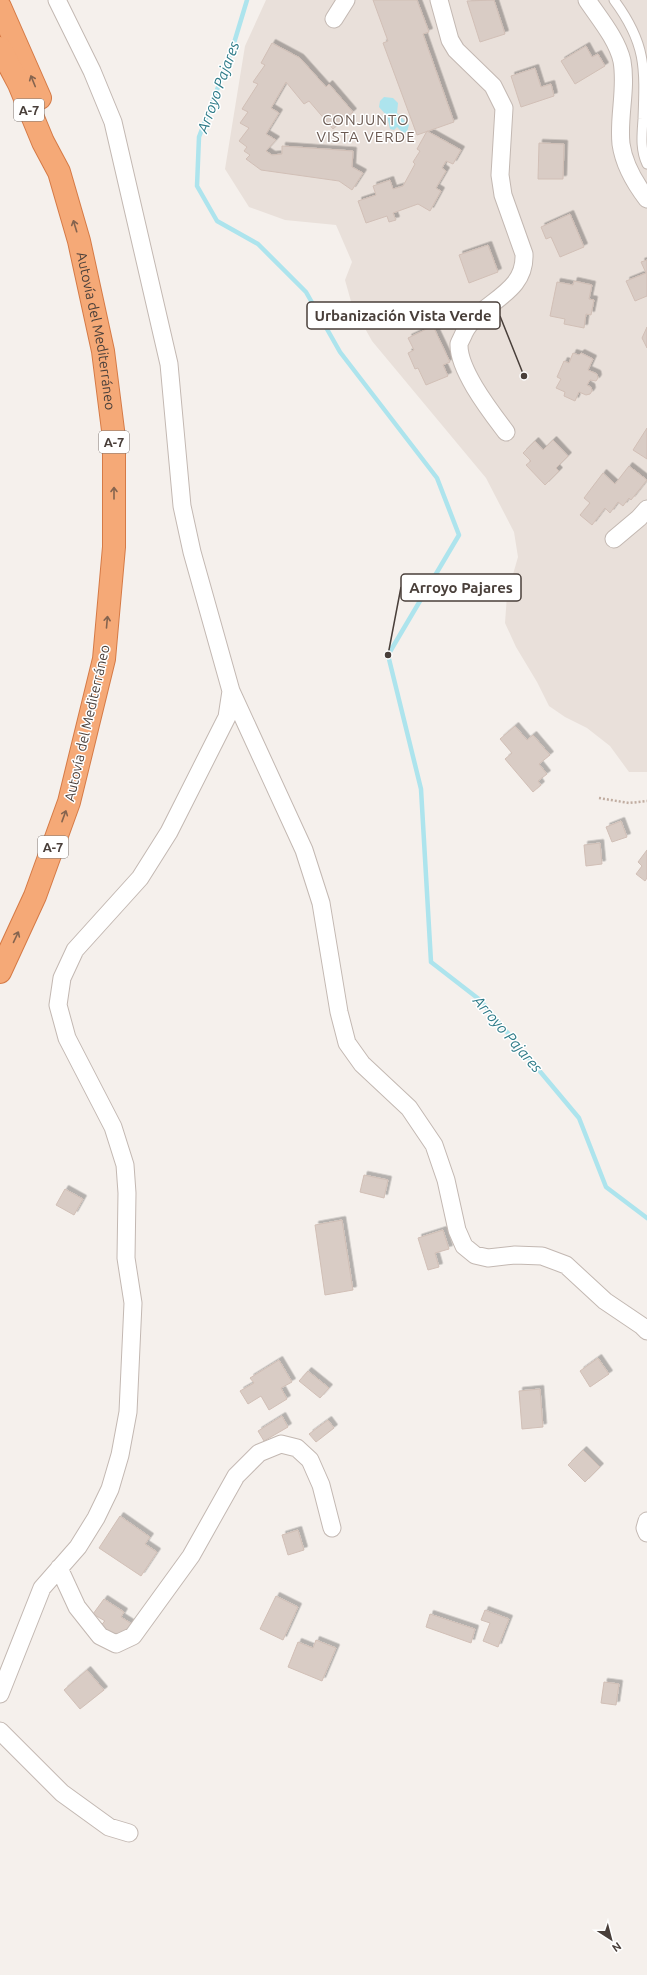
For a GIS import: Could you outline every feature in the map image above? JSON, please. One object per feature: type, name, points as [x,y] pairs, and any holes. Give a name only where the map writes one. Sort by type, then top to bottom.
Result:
[{"type":"highway","points":[[0,7],[26,63],[56,140],[59,172]]},
{"type":"highway","name":"Autovía del Mediterráneo","points":[[0,48],[19,84],[43,142],[59,172],[79,241],[103,351],[114,438],[114,547],[104,659],[69,802],[35,896],[0,972]]},
{"type":"street","points":[[57,0],[92,71],[113,122],[169,364],[182,506],[190,544],[231,691],[306,858],[321,903],[339,1012],[347,1043],[362,1064],[409,1108],[434,1145],[446,1180],[457,1230],[464,1246],[475,1255],[488,1258],[515,1255],[542,1256],[566,1265],[606,1301],[642,1326],[647,1332]]},
{"type":"street","points":[[334,19],[346,0]]},
{"type":"street","points":[[439,0],[450,40],[456,50],[493,86],[504,108],[501,154],[502,188],[524,254],[522,274],[516,283],[481,311],[468,326],[459,343],[462,360],[471,380],[506,432]]},
{"type":"street","points":[[587,0],[613,40],[621,60],[624,82],[621,143],[627,166],[637,186],[647,199]]},
{"type":"street","points":[[614,539],[639,518],[647,509]]},
{"type":"street","points":[[0,1694],[42,1588],[78,1547],[96,1518],[110,1489],[120,1456],[128,1412],[133,1303],[126,1258],[127,1193],[125,1165],[113,1127],[67,1038],[58,1005],[62,978],[75,950],[140,878],[169,832],[227,717],[231,691]]},
{"type":"street","points":[[59,1568],[77,1607],[100,1636],[116,1644],[133,1636],[191,1556],[236,1476],[259,1453],[281,1444],[298,1448],[310,1460],[321,1486],[332,1528]]},
{"type":"street","points":[[647,1521],[645,1528],[647,1533]]},
{"type":"street","points":[[0,1731],[62,1793],[109,1827],[129,1833]]},
{"type":"lane","points":[[614,0],[632,27],[642,56],[644,83],[642,145],[647,164]]},
{"type":"path","points":[[599,798],[630,803],[647,801]]},
{"type":"shaded area","points":[[266,0],[647,0],[647,772],[629,772],[610,746],[587,728],[565,717],[549,706],[537,682],[516,647],[505,623],[507,595],[518,557],[514,532],[486,478],[372,341],[352,305],[345,280],[352,262],[336,225],[285,220],[249,207],[225,169],[245,46]]},
{"type":"water","points":[[384,97],[393,98],[398,103],[397,113],[409,125],[407,132],[403,133],[397,127],[394,130],[390,129],[387,116],[379,107],[380,101]]},
{"type":"building","points":[[373,0],[417,0],[429,32],[423,34],[454,122],[417,135],[383,43],[388,41]]},
{"type":"building","points":[[494,0],[505,34],[480,42],[467,1]]},
{"type":"building","points":[[272,43],[300,58],[326,87],[329,84],[353,112],[333,129],[309,101],[304,104],[286,82],[271,108],[279,113],[266,134],[276,140],[266,151],[272,155],[282,154],[282,146],[353,151],[352,167],[363,173],[352,190],[339,181],[261,170],[246,159],[250,155],[244,151],[247,147],[239,141],[249,128],[240,123],[248,112],[242,109],[258,84],[253,82],[265,65],[261,63]]},
{"type":"building","points":[[586,46],[592,57],[598,54],[605,66],[575,84],[561,61]]},
{"type":"building","points":[[535,68],[541,87],[551,84],[554,96],[521,107],[511,76]]},
{"type":"building","points":[[427,131],[461,150],[453,164],[446,161],[442,168],[446,171],[436,188],[441,191],[430,211],[418,204],[393,213],[396,220],[389,222],[387,216],[366,223],[358,201],[376,195],[373,186],[390,180],[393,189],[403,186],[415,164],[413,162],[420,151],[417,149]]},
{"type":"building","points":[[539,143],[564,144],[563,179],[538,179]]},
{"type":"building","points":[[570,214],[584,247],[560,257],[551,237],[546,239],[541,227]]},
{"type":"building","points":[[488,245],[498,272],[469,283],[459,255]]},
{"type":"building","points":[[647,260],[647,296],[635,301],[626,281],[646,273],[641,262]]},
{"type":"building","points":[[574,281],[592,285],[589,299],[594,300],[591,315],[586,314],[584,328],[564,324],[565,319],[550,316],[557,282],[573,285]]},
{"type":"building","points":[[433,326],[450,362],[443,365],[448,376],[426,385],[418,368],[415,369],[408,353],[414,350],[408,338]]},
{"type":"building","points":[[647,327],[647,348],[642,338]]},
{"type":"building","points":[[573,353],[579,355],[581,353],[593,359],[588,370],[597,374],[598,378],[596,381],[590,380],[587,385],[591,387],[592,391],[590,394],[586,395],[579,392],[575,401],[564,396],[565,392],[556,388],[561,379],[557,377],[564,361],[569,363]]},
{"type":"building","points":[[647,428],[647,459],[633,450]]},
{"type":"building","points":[[553,440],[568,456],[556,468],[559,471],[545,485],[526,465],[531,461],[523,453],[535,441],[543,450]]},
{"type":"building","points":[[629,466],[647,480],[631,500],[629,498],[623,506],[618,502],[610,513],[605,508],[592,525],[580,515],[590,503],[584,498],[603,473],[615,484]]},
{"type":"building","points":[[515,726],[527,740],[533,735],[550,755],[539,764],[547,774],[538,781],[541,785],[533,792],[505,759],[512,753],[500,739]]},
{"type":"building","points":[[621,821],[627,837],[612,842],[606,827]]},
{"type":"building","points":[[600,843],[602,864],[586,866],[584,845]]},
{"type":"building","points":[[647,850],[647,878],[645,881],[636,874],[642,866],[638,862]]},
{"type":"building","points":[[364,1175],[388,1180],[384,1198],[360,1192]]},
{"type":"building","points":[[65,1189],[83,1199],[74,1215],[56,1205]]},
{"type":"building","points":[[342,1220],[353,1290],[325,1295],[315,1225]]},
{"type":"building","points":[[443,1230],[449,1249],[435,1253],[439,1267],[428,1270],[418,1238]]},
{"type":"building","points":[[598,1358],[609,1374],[590,1387],[580,1371]]},
{"type":"building","points":[[279,1360],[292,1382],[281,1388],[287,1399],[269,1410],[261,1396],[248,1404],[240,1391],[254,1383],[250,1378]]},
{"type":"building","points":[[308,1371],[329,1388],[320,1398],[299,1381]]},
{"type":"building","points":[[540,1389],[543,1427],[522,1429],[519,1391]]},
{"type":"building","points":[[282,1416],[288,1427],[264,1441],[258,1431]]},
{"type":"building","points":[[328,1420],[334,1428],[316,1442],[309,1434]]},
{"type":"building","points":[[583,1450],[600,1467],[585,1482],[568,1465]]},
{"type":"building","points":[[120,1516],[150,1537],[145,1544],[157,1552],[141,1576],[99,1548]]},
{"type":"building","points":[[298,1530],[304,1550],[288,1555],[282,1535]]},
{"type":"building","points":[[276,1596],[298,1607],[283,1640],[260,1629]]},
{"type":"building","points":[[104,1599],[124,1612],[121,1617],[132,1624],[124,1634],[113,1634],[100,1626],[105,1621],[93,1614]]},
{"type":"building","points":[[485,1610],[509,1619],[498,1647],[483,1641],[490,1623],[481,1620]]},
{"type":"building","points":[[430,1614],[475,1629],[471,1643],[426,1627]]},
{"type":"building","points":[[316,1640],[336,1648],[322,1681],[288,1667],[298,1642],[313,1648]]},
{"type":"building","points":[[87,1670],[104,1690],[80,1709],[64,1690]]},
{"type":"building","points":[[604,1682],[619,1684],[616,1705],[601,1703]]},
{"type":"waterway","name":"Arroyo Pajares","points":[[247,0],[231,53],[199,137],[197,186],[217,221],[258,244],[306,292],[340,352],[437,478],[459,535],[388,655],[421,789],[431,962],[480,1000],[579,1118],[606,1187],[647,1218]]},
{"type":"place","name":"Urbanización Vista Verde","points":[[524,376]]},
{"type":"place","name":"Arroyo Pajares","points":[[388,655]]},
{"type":"district","name":"CONJUNTO VISTA VERDE","points":[[366,128]]}]
